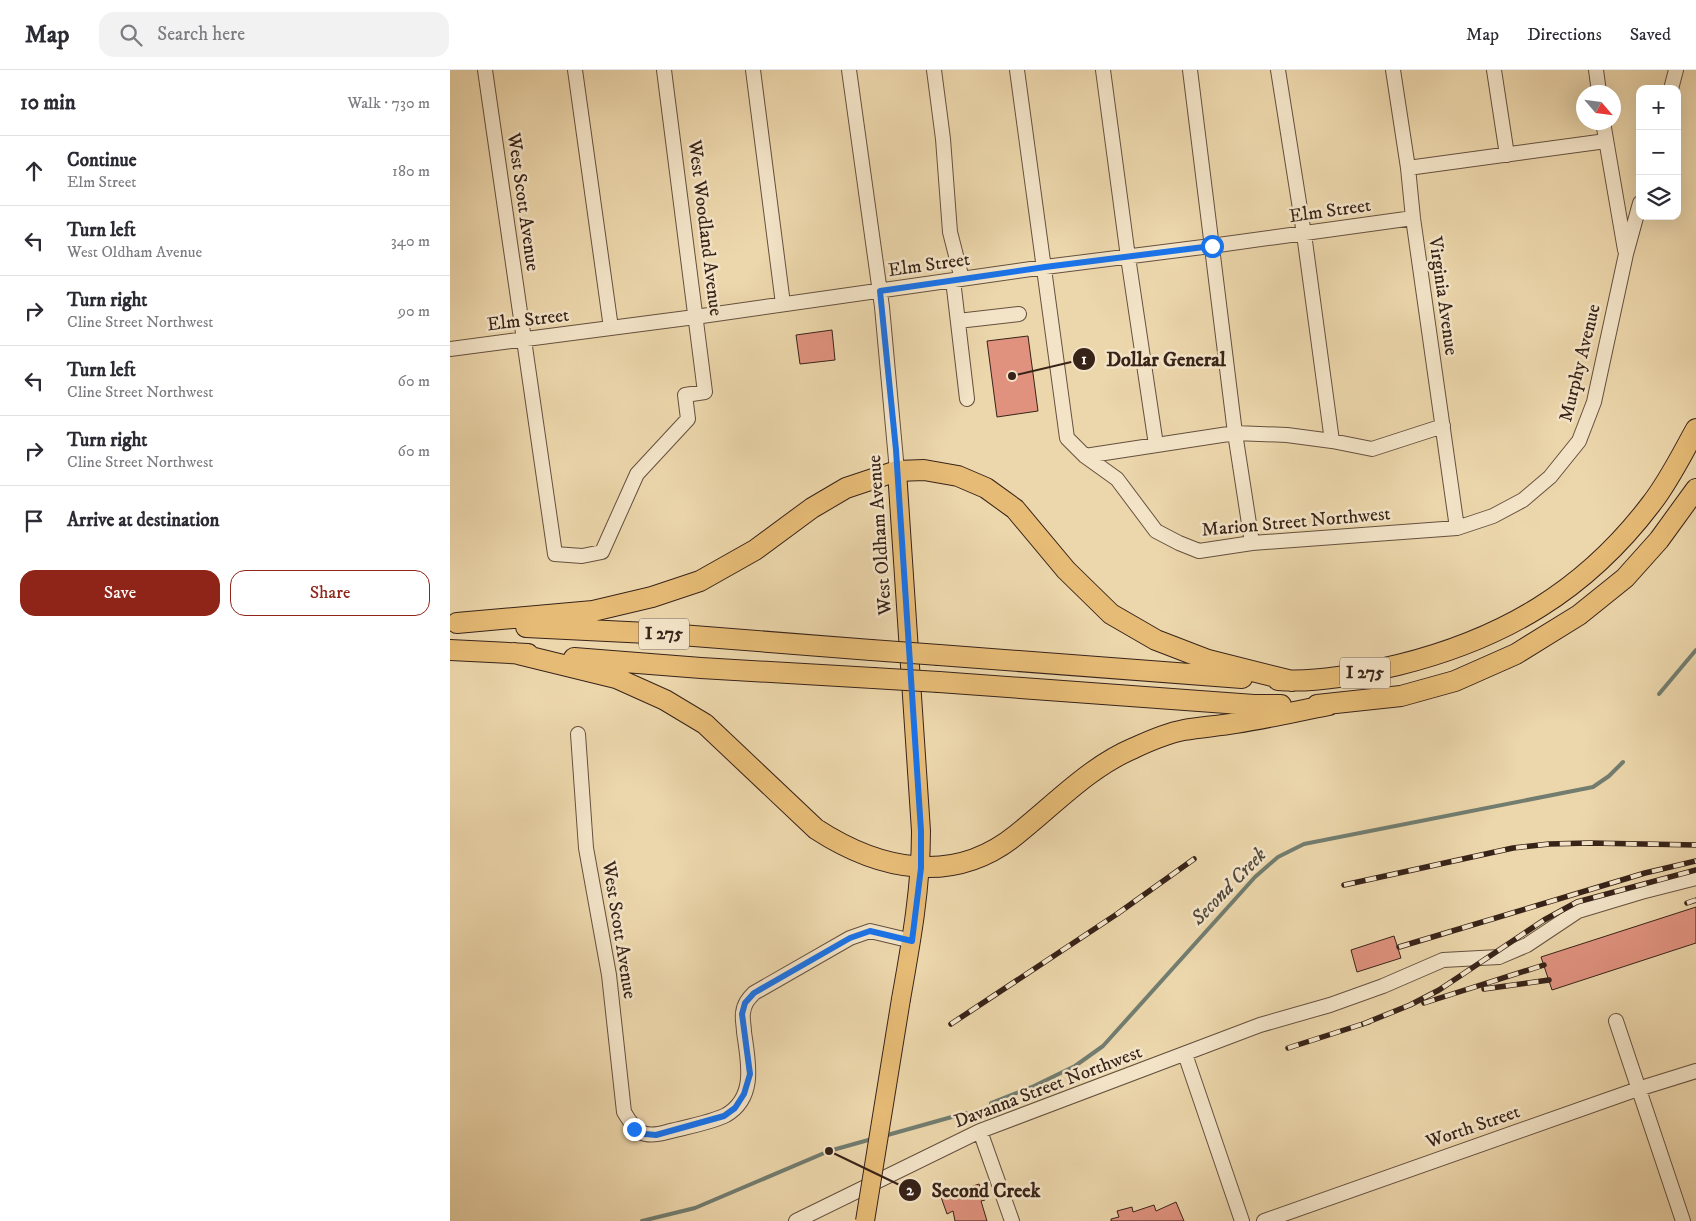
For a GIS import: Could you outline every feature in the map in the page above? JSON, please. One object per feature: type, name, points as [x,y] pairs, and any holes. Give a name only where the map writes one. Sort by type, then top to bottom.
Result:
[{"type":"highway","name":"I 275","points":[[454,623],[668,634],[1292,681],[1358,675],[1436,656],[1506,627],[1567,590],[1598,564],[1652,503],[1696,429]]},
{"type":"highway","points":[[454,623],[593,611],[652,597],[700,581],[755,550],[812,508],[846,488],[897,472],[924,470],[958,476],[986,488],[1015,510],[1066,570],[1111,614],[1156,640],[1208,660],[1292,681]]},
{"type":"highway","name":"I 275","points":[[450,650],[1254,705],[1329,705],[1401,696],[1455,681],[1516,654],[1579,616],[1625,578],[1659,540],[1696,489]]},
{"type":"highway","points":[[514,653],[616,678],[665,700],[705,724],[816,829],[854,851],[891,863],[921,868],[969,862],[988,853],[1014,837],[1086,776],[1133,748],[1182,731],[1237,723],[1329,705]]},
{"type":"main road","name":"West Oldham Avenue","points":[[865,1221],[912,941],[921,868],[921,831],[897,472]]},
{"type":"street","name":"West Scott Avenue","points":[[485,70],[556,554]]},
{"type":"street","points":[[575,70],[611,328]]},
{"type":"street","name":"West Woodland Avenue","points":[[556,554],[582,556],[602,552],[637,474],[688,419],[685,394],[705,392],[664,70]]},
{"type":"street","points":[[753,70],[783,304]]},
{"type":"street","name":"West Oldham Avenue","points":[[849,70],[880,291],[897,472]]},
{"type":"street","points":[[934,70],[943,138],[950,232],[957,280],[958,321],[967,399]]},
{"type":"street","points":[[1017,70],[1045,267]]},
{"type":"street","points":[[1103,70],[1156,446]]},
{"type":"street","points":[[1190,70],[1235,433],[1252,543]]},
{"type":"street","points":[[1278,70],[1304,234],[1332,441]]},
{"type":"street","name":"Virginia Avenue","points":[[1393,70],[1457,528]]},
{"type":"street","points":[[1494,70],[1507,155]]},
{"type":"street","points":[[1596,70],[1598,85]]},
{"type":"street","points":[[1672,85],[1676,70]]},
{"type":"street","points":[[1604,130],[1626,254]]},
{"type":"street","points":[[1408,168],[1606,141]]},
{"type":"street","name":"Elm Street","points":[[450,349],[1413,218]]},
{"type":"street","name":"Murphy Avenue","points":[[1457,528],[1493,516],[1523,500],[1550,477],[1579,441],[1594,402],[1626,254],[1636,218]]},
{"type":"street","name":"Marion Street Northwest","points":[[1045,267],[1068,438],[1085,456],[1117,479],[1156,531],[1199,551],[1252,543],[1457,528]]},
{"type":"street","points":[[958,321],[1019,314]]},
{"type":"street","points":[[1085,456],[1235,433],[1287,435],[1332,441],[1372,450],[1442,426]]},
{"type":"street","name":"West Scott Avenue","points":[[578,734],[586,848],[609,975],[624,1112],[634,1129],[645,1134],[656,1135],[724,1116],[735,1108],[744,1094],[750,1074],[742,1014],[745,1003],[754,993],[850,938],[870,931],[912,941]]},
{"type":"street","name":"Davanna Street Northwest","points":[[796,1221],[980,1131],[1260,1025],[1382,986],[1443,960],[1499,957],[1527,945],[1578,911],[1696,878]]},
{"type":"street","points":[[1616,1021],[1684,1221]]},
{"type":"street","points":[[1185,1054],[1242,1221]]},
{"type":"street","name":"Worth Street","points":[[1264,1221],[1638,1089],[1696,1071]]},
{"type":"street","points":[[980,1131],[1012,1221]]},
{"type":"building","points":[[832,330],[835,360],[800,364],[796,335]]},
{"type":"building","points":[[1028,336],[1038,411],[997,417],[987,341]]},
{"type":"building","points":[[1696,907],[1696,943],[1552,990],[1541,957]]},
{"type":"building","points":[[1394,936],[1401,958],[1357,972],[1351,950]]},
{"type":"building","points":[[979,1184],[985,1200],[981,1201],[987,1221],[955,1221],[953,1211],[947,1214],[941,1197]]},
{"type":"building","points":[[1176,1202],[1184,1221],[1111,1221],[1111,1219],[1119,1217],[1117,1211],[1132,1207],[1133,1212],[1154,1205],[1156,1211]]},
{"type":"waterway","name":"Second Creek","points":[[1659,694],[1696,650]]},
{"type":"waterway","name":"Second Creek","points":[[991,1103],[1034,1086],[1075,1066],[1103,1046],[1255,877],[1278,857],[1304,844],[1593,787],[1609,776],[1623,762]]},
{"type":"waterway","name":"Second Creek","points":[[884,1136],[966,1113]]},
{"type":"waterway","name":"Second Creek","points":[[642,1221],[695,1208],[829,1151],[872,1139]]},
{"type":"railway","points":[[1344,885],[1513,848],[1549,844],[1589,843],[1696,845]]},
{"type":"railway","points":[[951,1024],[1117,914],[1194,859]]},
{"type":"railway","points":[[1399,947],[1645,873],[1696,861]]},
{"type":"railway","points":[[1363,1024],[1410,1005],[1439,990],[1544,920],[1577,902],[1696,870]]},
{"type":"railway","points":[[1687,903],[1696,900]]},
{"type":"railway","points":[[1424,1003],[1544,965]]},
{"type":"railway","points":[[1484,989],[1549,980]]},
{"type":"railway","points":[[1288,1048],[1369,1022]]},
{"type":"place","name":"Dollar General","points":[[1012,376]]},
{"type":"place","name":"Second Creek","points":[[829,1151]]},
{"type":"route","points":[[634,1129],[645,1134],[656,1135],[724,1116],[735,1108],[744,1094],[750,1074],[742,1014],[745,1003],[754,993],[850,938],[870,931],[912,941],[921,868],[921,831],[896,450],[880,291],[1045,267],[1212,246]]}]
